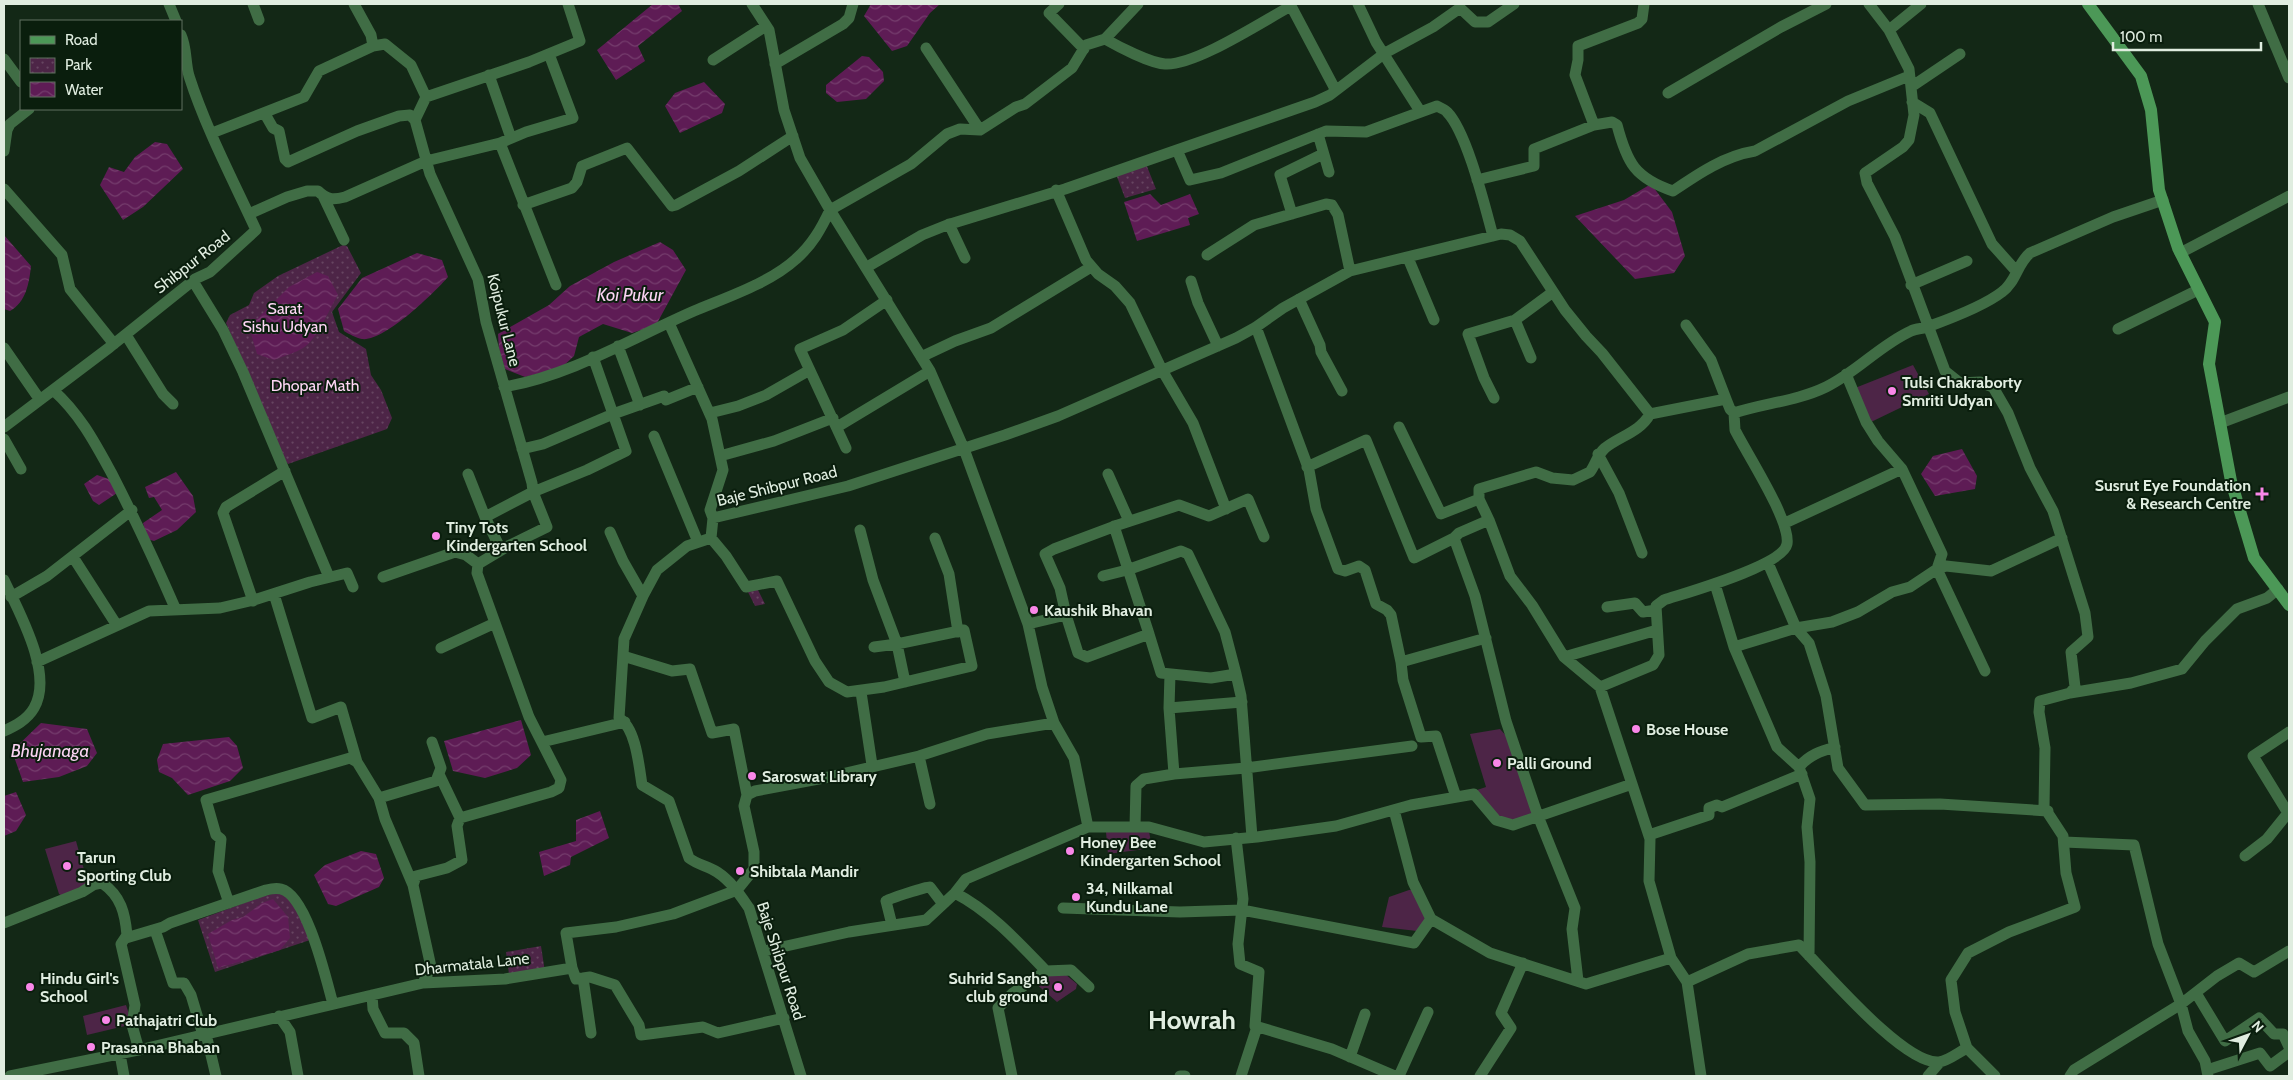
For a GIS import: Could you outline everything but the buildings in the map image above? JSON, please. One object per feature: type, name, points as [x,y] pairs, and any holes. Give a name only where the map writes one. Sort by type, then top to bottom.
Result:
[{"type":"main road","points":[[2088,4],[2141,76],[2151,110],[2160,190],[2163,200],[2180,254],[2215,322],[2209,364],[2230,481],[2254,558],[2289,605]]},
{"type":"street","points":[[169,4],[176,20]]},
{"type":"street","points":[[253,4],[258,20]]},
{"type":"street","points":[[354,4],[371,35],[373,46]]},
{"type":"street","points":[[265,114],[273,128],[279,131],[285,159],[288,162],[357,131],[399,116],[410,115],[415,120],[426,98],[580,41],[568,4]]},
{"type":"street","points":[[752,4],[769,30],[784,110],[800,158],[930,371],[964,449],[1028,624],[1042,687],[1054,723],[1074,758],[1088,827]]},
{"type":"street","points":[[775,64],[843,24],[849,18],[853,4]]},
{"type":"street","points":[[1040,4],[1084,49]]},
{"type":"street","points":[[1049,13],[1060,4]]},
{"type":"street","points":[[504,387],[551,376],[757,283],[795,261],[817,237],[830,210],[911,164],[947,134],[960,129],[980,130],[1016,107],[1025,104],[1072,68],[1086,45],[1105,38],[1138,4]]},
{"type":"street","points":[[1358,4],[1376,42],[1420,111]]},
{"type":"street","points":[[867,267],[922,234],[949,224],[1178,150],[1316,102],[1330,95],[1335,89],[1384,53],[1433,28],[1458,6],[1474,22],[1488,22],[1514,4]]},
{"type":"street","points":[[1594,125],[1575,75],[1578,60],[1577,48],[1580,44],[1638,23],[1642,19],[1644,4]]},
{"type":"street","points":[[1668,93],[1781,27],[1826,4]]},
{"type":"street","points":[[1869,4],[1890,30],[1908,69],[1914,115],[1909,140],[1903,147],[1864,173],[1867,183],[1895,237],[1911,285],[1945,371],[1960,383],[1980,382],[1993,387],[2008,413],[2030,468],[2052,511],[2085,612],[2088,637],[2071,652],[2075,687],[2070,693]]},
{"type":"street","points":[[1890,30],[1921,4]]},
{"type":"street","points":[[2258,4],[2289,78]]},
{"type":"street","points":[[1105,38],[1122,49],[1165,64],[1190,60],[1291,5],[1335,89]]},
{"type":"street","points":[[713,60],[766,26]]},
{"type":"street","name":"Shibpur Road","points":[[4,427],[126,335],[193,281],[210,272],[256,230],[185,75],[186,46],[182,37]]},
{"type":"street","points":[[212,133],[265,114],[304,97],[319,71],[373,46],[385,44],[411,65],[426,98]]},
{"type":"street","points":[[926,48],[980,130]]},
{"type":"street","points":[[324,198],[334,200],[345,197],[426,161],[505,140],[573,118],[549,54]]},
{"type":"street","points":[[1477,180],[1534,166],[1534,149],[1594,125],[1612,122],[1617,125],[1624,151],[1636,172],[1654,184],[1673,191],[1707,168],[1742,153],[1755,151],[1848,101],[1910,81],[1960,54]]},
{"type":"street","points":[[4,59],[20,81]]},
{"type":"street","points":[[488,75],[523,205],[556,285]]},
{"type":"street","points":[[1912,102],[1930,113],[1992,244],[2017,272]]},
{"type":"street","points":[[1178,150],[1190,180],[1230,170],[1326,131],[1366,132],[1437,106],[1446,111],[1458,127],[1477,180],[1493,236],[1510,235],[1520,241],[1553,292],[1586,336],[1602,353],[1650,414]]},
{"type":"street","points":[[4,151],[7,130],[10,124],[28,110]]},
{"type":"street","name":"Koipukur Lane","points":[[415,120],[430,174],[478,279],[486,322],[522,449],[532,492],[548,525],[546,528],[502,550]]},
{"type":"street","points":[[1318,134],[1329,172]]},
{"type":"street","points":[[523,205],[572,188],[582,166],[627,148],[672,206],[676,205],[747,167],[793,136]]},
{"type":"street","points":[[1292,214],[1280,174],[1324,154]]},
{"type":"street","points":[[4,189],[62,255],[70,289],[114,344]]},
{"type":"street","points":[[1056,190],[1086,260],[1115,286],[1130,303],[1162,370],[1193,423],[1226,509]]},
{"type":"street","points":[[249,214],[287,197],[307,191],[318,191],[324,198],[344,240]]},
{"type":"street","points":[[2180,254],[2289,196]]},
{"type":"street","points":[[1734,413],[1800,397],[1826,386],[1884,346],[1913,330],[1928,327],[2002,293],[2012,282],[2022,260],[2030,253],[2113,217],[2163,200]]},
{"type":"street","points":[[1208,255],[1254,226],[1326,204],[1332,205],[1338,215],[1350,271]]},
{"type":"street","points":[[949,224],[965,258]]},
{"type":"street","name":"Baje Shibpur Road","points":[[801,1076],[749,908],[737,890],[717,871],[696,864],[689,858],[669,801],[642,785],[637,750],[625,722],[619,718],[624,639],[657,570],[687,546],[711,538],[713,518],[848,486],[964,449],[1058,416],[1218,346],[1256,327],[1300,299],[1350,271],[1493,236]]},
{"type":"street","points":[[1408,258],[1434,320]]},
{"type":"street","points":[[1911,285],[1967,261]]},
{"type":"street","points":[[921,357],[955,341],[991,328],[1092,267]]},
{"type":"street","points":[[193,281],[223,330],[244,372],[329,577]]},
{"type":"street","points":[[1191,281],[1198,303],[1218,346]]},
{"type":"street","points":[[2118,329],[2198,290]]},
{"type":"street","points":[[1494,398],[1484,378],[1468,334],[1514,320],[1553,292]]},
{"type":"street","points":[[1300,299],[1320,345],[1321,352],[1342,391]]},
{"type":"street","points":[[846,448],[808,370],[800,349],[843,330],[887,300]]},
{"type":"street","points":[[1514,320],[1531,358]]},
{"type":"street","points":[[668,323],[710,413],[720,456],[723,470],[710,510],[713,518]]},
{"type":"street","points":[[1600,687],[1653,665],[1659,655],[1656,606],[1664,600],[1715,584],[1768,563],[1783,553],[1787,545],[1785,523],[1735,430],[1734,413],[1726,399],[1711,360],[1686,325]]},
{"type":"street","points":[[1256,327],[1307,467],[1316,509],[1338,569],[1345,571],[1359,566],[1365,570],[1376,604],[1391,615],[1402,662],[1403,680],[1421,737],[1436,736],[1456,797]]},
{"type":"street","points":[[126,335],[163,394],[173,404]]},
{"type":"street","points":[[618,346],[640,405]]},
{"type":"street","points":[[4,348],[40,400]]},
{"type":"street","points":[[485,517],[532,492],[626,451],[593,357]]},
{"type":"street","points":[[710,413],[738,406],[766,395],[808,370]]},
{"type":"street","points":[[720,456],[835,423],[930,371]]},
{"type":"street","points":[[1846,374],[1866,422],[1878,441],[1902,469],[1942,554],[1937,569],[1985,671]]},
{"type":"street","points":[[522,449],[542,444],[613,414],[664,396],[666,400],[698,387]]},
{"type":"street","points":[[54,390],[72,406],[132,510],[176,610]]},
{"type":"street","points":[[2220,423],[2289,397]]},
{"type":"street","points":[[1650,414],[1726,399]]},
{"type":"street","points":[[1650,414],[1647,420],[1630,434],[1606,447],[1598,454],[1590,472],[1572,480],[1552,478],[1536,472],[1479,489],[1479,499],[1510,576],[1532,605],[1564,658],[1600,687],[1649,836],[1649,881],[1671,958],[1687,982],[1701,1076]]},
{"type":"street","points":[[1399,427],[1441,514],[1479,499]]},
{"type":"street","points":[[654,436],[698,542]]},
{"type":"street","points":[[4,440],[22,468]]},
{"type":"street","points":[[1307,467],[1366,440],[1414,558],[1454,538],[1459,533],[1489,520]]},
{"type":"street","points":[[1598,454],[1619,493],[1642,553]]},
{"type":"street","points":[[1785,523],[1902,469]]},
{"type":"street","points":[[253,601],[223,513],[226,507],[285,471]]},
{"type":"street","points":[[468,474],[485,517],[502,550],[478,564]]},
{"type":"street","points":[[1108,474],[1129,521]]},
{"type":"street","points":[[1149,634],[1086,657],[1078,653],[1060,588],[1045,554],[1114,526],[1179,505],[1208,516],[1248,499],[1264,537]]},
{"type":"street","points":[[11,597],[47,576],[132,510]]},
{"type":"street","points":[[1114,526],[1161,673],[1211,678],[1236,674]]},
{"type":"street","points":[[860,530],[874,580],[898,644],[905,682]]},
{"type":"street","points":[[610,532],[626,567],[643,596]]},
{"type":"street","points":[[711,538],[726,556],[746,587],[777,581],[815,661],[830,682],[847,692],[861,692],[972,666],[964,630],[898,644],[874,647]]},
{"type":"street","points":[[935,538],[949,574],[958,632]]},
{"type":"street","points":[[1454,538],[1475,596],[1506,721],[1538,816],[1575,908],[1572,929],[1578,982]]},
{"type":"street","points":[[1734,647],[1796,628],[1832,622],[1858,612],[1892,592],[1910,587],[1937,569],[1946,566],[1991,571],[2062,538]]},
{"type":"street","points":[[1103,576],[1127,570],[1181,551],[1188,554],[1225,632],[1236,674],[1242,702],[1252,837]]},
{"type":"street","points":[[383,577],[455,552],[466,555],[478,564]]},
{"type":"street","points":[[73,557],[116,624]]},
{"type":"street","points":[[1768,563],[1796,628],[1810,644],[1826,696],[1838,768],[1866,804],[1940,804],[2048,811]]},
{"type":"street","points":[[460,818],[551,792],[559,788],[561,780],[529,716],[477,573],[478,564]]},
{"type":"street","points":[[36,662],[116,624],[149,611],[220,608],[253,601],[347,573],[353,587]]},
{"type":"street","points":[[4,582],[34,645],[38,696],[35,707],[17,725],[4,731]]},
{"type":"street","points":[[1715,584],[1734,647],[1777,748],[1801,770],[1810,799],[1807,827],[1810,862],[1809,956]]},
{"type":"street","points":[[1995,1076],[1967,1048],[1955,1012],[1951,980],[1968,953],[2009,932],[2075,907],[2066,873],[2064,836],[2044,807],[2045,748],[2039,712],[2040,701],[2070,693],[2131,683],[2182,669],[2205,641],[2237,609],[2267,598],[2278,589]]},
{"type":"street","points":[[274,594],[312,718],[341,707],[357,762],[379,798],[413,886],[431,966],[423,983]]},
{"type":"street","points":[[1607,607],[1635,602],[1643,612],[1656,610]]},
{"type":"street","points":[[1028,624],[1066,615]]},
{"type":"street","points":[[441,648],[495,624]]},
{"type":"street","points":[[1564,658],[1657,630]]},
{"type":"street","points":[[1402,662],[1486,638]]},
{"type":"street","points":[[623,656],[672,670],[690,669],[712,733],[734,729],[747,795],[744,806],[754,852],[754,869],[737,890],[673,914],[616,927],[566,933],[572,968],[576,979],[590,977],[615,985],[639,1025],[641,1035],[704,1028],[718,1033],[784,1018]]},
{"type":"street","points":[[1170,674],[1169,708],[1174,774]]},
{"type":"street","points":[[861,692],[872,765]]},
{"type":"street","points":[[1169,708],[1242,702]]},
{"type":"street","points":[[542,742],[625,722]]},
{"type":"street","points":[[747,795],[755,791],[830,777],[872,765],[919,756],[988,734],[1054,723]]},
{"type":"street","points":[[2245,856],[2267,839],[2288,812],[2253,756],[2289,732]]},
{"type":"street","points":[[379,798],[436,781],[441,768],[432,742]]},
{"type":"street","points":[[1135,827],[1136,786],[1144,779],[1174,774],[1246,768],[1412,746]]},
{"type":"street","points":[[1649,836],[1709,815],[1709,808],[1717,805],[1722,807],[1738,802],[1801,770],[1805,760],[1835,747]]},
{"type":"street","points":[[919,756],[930,804]]},
{"type":"street","points":[[228,903],[218,871],[222,839],[216,835],[206,800],[350,758],[357,762]]},
{"type":"street","points":[[413,886],[416,876],[447,868],[462,860],[457,826],[460,818],[439,774]]},
{"type":"street","points":[[764,952],[849,932],[926,920],[955,893],[966,879],[1088,827],[1149,827],[1204,842],[1336,826],[1394,810],[1474,794],[1496,820],[1513,824],[1632,784]]},
{"type":"street","points":[[1394,810],[1413,882],[1431,919],[1490,952],[1586,984],[1671,958]]},
{"type":"street","points":[[1236,838],[1243,899],[1238,944],[1240,964],[1259,972],[1255,1026],[1257,1027],[1240,1076]]},
{"type":"street","points":[[2064,842],[2134,845],[2158,944],[2181,1004],[2188,1030],[2205,1061],[2207,1073],[2260,1053],[2270,1066],[2289,1052]]},
{"type":"street","points":[[4,923],[102,883],[113,890],[120,901],[126,920],[126,938],[122,944],[135,1005],[132,1025],[139,1050]]},
{"type":"street","points":[[892,925],[886,906],[886,901],[890,898],[908,894],[922,887],[930,887],[944,904]]},
{"type":"street","points":[[126,938],[155,930],[266,890],[281,888],[288,892],[300,905],[307,921],[333,1004]]},
{"type":"street","points":[[955,893],[989,916],[1046,971]]},
{"type":"street","points":[[1063,908],[1180,912],[1242,910],[1414,943],[1431,919]]},
{"type":"street","points":[[155,930],[173,983],[184,983],[191,995],[205,1035],[216,1076]]},
{"type":"street","points":[[1687,982],[1748,954],[1799,945],[1883,1031],[1920,1057],[1940,1062]]},
{"type":"street","points":[[2070,1076],[2074,1070],[2181,1004],[2217,976],[2238,963],[2254,972],[2289,951]]},
{"type":"street","points":[[1480,1076],[1511,1028],[1501,1013],[1523,962]]},
{"type":"street","name":"Dharmatala Lane","points":[[10,1076],[36,1073],[139,1050],[423,983],[505,979],[572,968]]},
{"type":"street","points":[[1012,1076],[998,1008],[1013,993],[1046,971],[1072,970],[1089,987]]},
{"type":"street","points":[[583,978],[591,1033]]},
{"type":"street","points":[[2196,994],[2225,1041],[2260,1018],[2274,1034],[2284,1034],[2289,1047]]},
{"type":"street","points":[[372,995],[373,1009],[385,1033],[404,1034],[414,1042],[418,1076]]},
{"type":"street","points":[[1257,1027],[1332,1049],[1397,1076],[1428,1012]]},
{"type":"street","points":[[291,1013],[290,1032],[298,1076]]},
{"type":"street","points":[[1350,1057],[1365,1014]]},
{"type":"street","points":[[279,1016],[290,1032]]},
{"type":"street","points":[[1928,1076],[1940,1062],[1967,1048]]},
{"type":"street","points":[[120,1054],[124,1076]]},
{"type":"street","points":[[4,1072],[10,1076]]},
{"type":"street","points":[[1180,1076],[1185,1076]]},
{"type":"green space","points":[[1146,164],[1156,189],[1125,198],[1116,174]]},
{"type":"green space","name":"Dhopar Math","points":[[343,245],[347,246],[361,273],[332,312],[339,332],[366,349],[371,375],[381,390],[392,418],[387,429],[288,464],[283,458],[226,323],[230,315],[249,305],[254,293],[278,276]]},
{"type":"green space","name":"Tulsi Chakraborty Smriti Udyan","points":[[1913,365],[1929,394],[1871,422],[1855,388]]},
{"type":"green space","points":[[757,588],[765,604],[755,606],[747,590]]},
{"type":"green space","name":"Palli Ground","points":[[1500,729],[1509,739],[1534,815],[1513,820],[1499,817],[1474,791],[1486,787],[1470,734]]},
{"type":"green space","points":[[1149,831],[1152,848],[1108,854],[1106,832]]},
{"type":"green space","name":"Tarun Sporting Club","points":[[76,841],[88,884],[62,896],[59,894],[45,849]]},
{"type":"green space","points":[[1413,890],[1428,920],[1417,931],[1382,927],[1389,897]]},
{"type":"green space","points":[[281,892],[297,908],[310,940],[215,972],[198,920],[263,896]]},
{"type":"green space","points":[[541,946],[545,972],[509,974],[506,952]]},
{"type":"green space","name":"Suhrid Sangha club ground","points":[[1047,974],[1065,974],[1077,984],[1076,989],[1057,1002],[1034,982]]},
{"type":"green space","name":"Pathajatri Club","points":[[126,1005],[129,1014],[129,1025],[87,1035],[83,1016]]},
{"type":"water","points":[[653,4],[678,4],[682,11],[638,46],[645,61],[616,80],[597,50]]},
{"type":"water","points":[[871,4],[940,4],[930,13],[907,46],[892,51],[864,16]]},
{"type":"water","points":[[862,56],[869,57],[883,72],[884,81],[866,99],[837,102],[826,93],[826,85]]},
{"type":"water","points":[[704,82],[725,104],[722,113],[680,133],[665,106],[675,93]]},
{"type":"water","points":[[155,142],[167,144],[183,169],[143,207],[123,220],[100,185],[109,167],[124,172],[135,157]]},
{"type":"water","points":[[1651,184],[1672,212],[1685,256],[1674,273],[1635,279],[1575,216],[1624,200]]},
{"type":"water","points":[[1150,194],[1161,205],[1190,194],[1199,214],[1188,218],[1190,225],[1137,241],[1124,202]]},
{"type":"water","points":[[4,235],[31,266],[26,292],[20,303],[10,311],[4,309]]},
{"type":"water","name":"Koi Pukur","points":[[660,242],[673,250],[686,270],[656,325],[632,333],[603,324],[579,337],[574,356],[561,368],[525,377],[505,369],[499,349],[498,334],[549,305],[570,286],[614,262]]},
{"type":"water","points":[[417,253],[442,260],[448,277],[408,315],[383,333],[371,338],[362,339],[344,331],[338,309],[362,278]]},
{"type":"water","points":[[317,272],[328,276],[338,295],[313,338],[300,350],[274,360],[257,354],[249,327],[289,287]]},
{"type":"water","points":[[1962,449],[1977,476],[1975,489],[1935,496],[1921,474],[1933,456]]},
{"type":"water","points":[[176,472],[193,496],[196,512],[177,530],[154,541],[147,539],[143,523],[162,510],[154,497],[149,498],[145,487]]},
{"type":"water","points":[[97,475],[109,479],[117,493],[99,505],[93,501],[84,484]]},
{"type":"water","points":[[521,720],[531,755],[517,768],[485,778],[453,771],[444,741]]},
{"type":"water","name":"Bhujanaga","points":[[41,723],[87,729],[97,753],[87,766],[59,777],[23,782],[12,751]]},
{"type":"water","points":[[229,737],[237,746],[243,768],[230,781],[188,795],[172,778],[159,772],[157,760],[163,744]]},
{"type":"water","points":[[16,792],[26,815],[16,831],[4,836],[4,796]]},
{"type":"water","points":[[600,811],[609,838],[571,857],[570,865],[544,876],[539,852],[576,841],[576,820]]},
{"type":"water","points":[[361,851],[376,854],[384,878],[379,887],[336,906],[328,904],[314,875],[325,865]]},
{"type":"water","points":[[273,899],[288,917],[290,938],[280,950],[218,968],[208,934],[232,920],[243,917],[262,903]]},
{"type":"place","name":"Tulsi Chakraborty Smriti Udyan","points":[[1892,391]]},
{"type":"place","name":"Susrut Eye Foundation & Research Centre","points":[[2262,494]]},
{"type":"place","name":"Tiny Tots Kindergarten School","points":[[436,536]]},
{"type":"place","name":"Kaushik Bhavan","points":[[1034,610]]},
{"type":"place","name":"Bose House","points":[[1636,729]]},
{"type":"place","name":"Palli Ground","points":[[1497,763]]},
{"type":"place","name":"Saroswat Library","points":[[752,776]]},
{"type":"place","name":"Honey Bee Kindergarten School","points":[[1070,851]]},
{"type":"place","name":"Tarun Sporting Club","points":[[67,866]]},
{"type":"place","name":"Shibtala Mandir","points":[[740,871]]},
{"type":"place","name":"34, Nilkamal Kundu Lane","points":[[1076,897]]},
{"type":"place","name":"Hindu Girl's School","points":[[30,987]]},
{"type":"place","name":"Suhrid Sangha club ground","points":[[1058,987]]},
{"type":"place","name":"Pathajatri Club","points":[[106,1020]]},
{"type":"place","name":"Prasanna Bhaban","points":[[91,1047]]},
{"type":"district","name":"Howrah","points":[[1192,1020]]},
{"type":"park label","name":"Sarat Sishu Udyan","points":[[285,317]]}]
